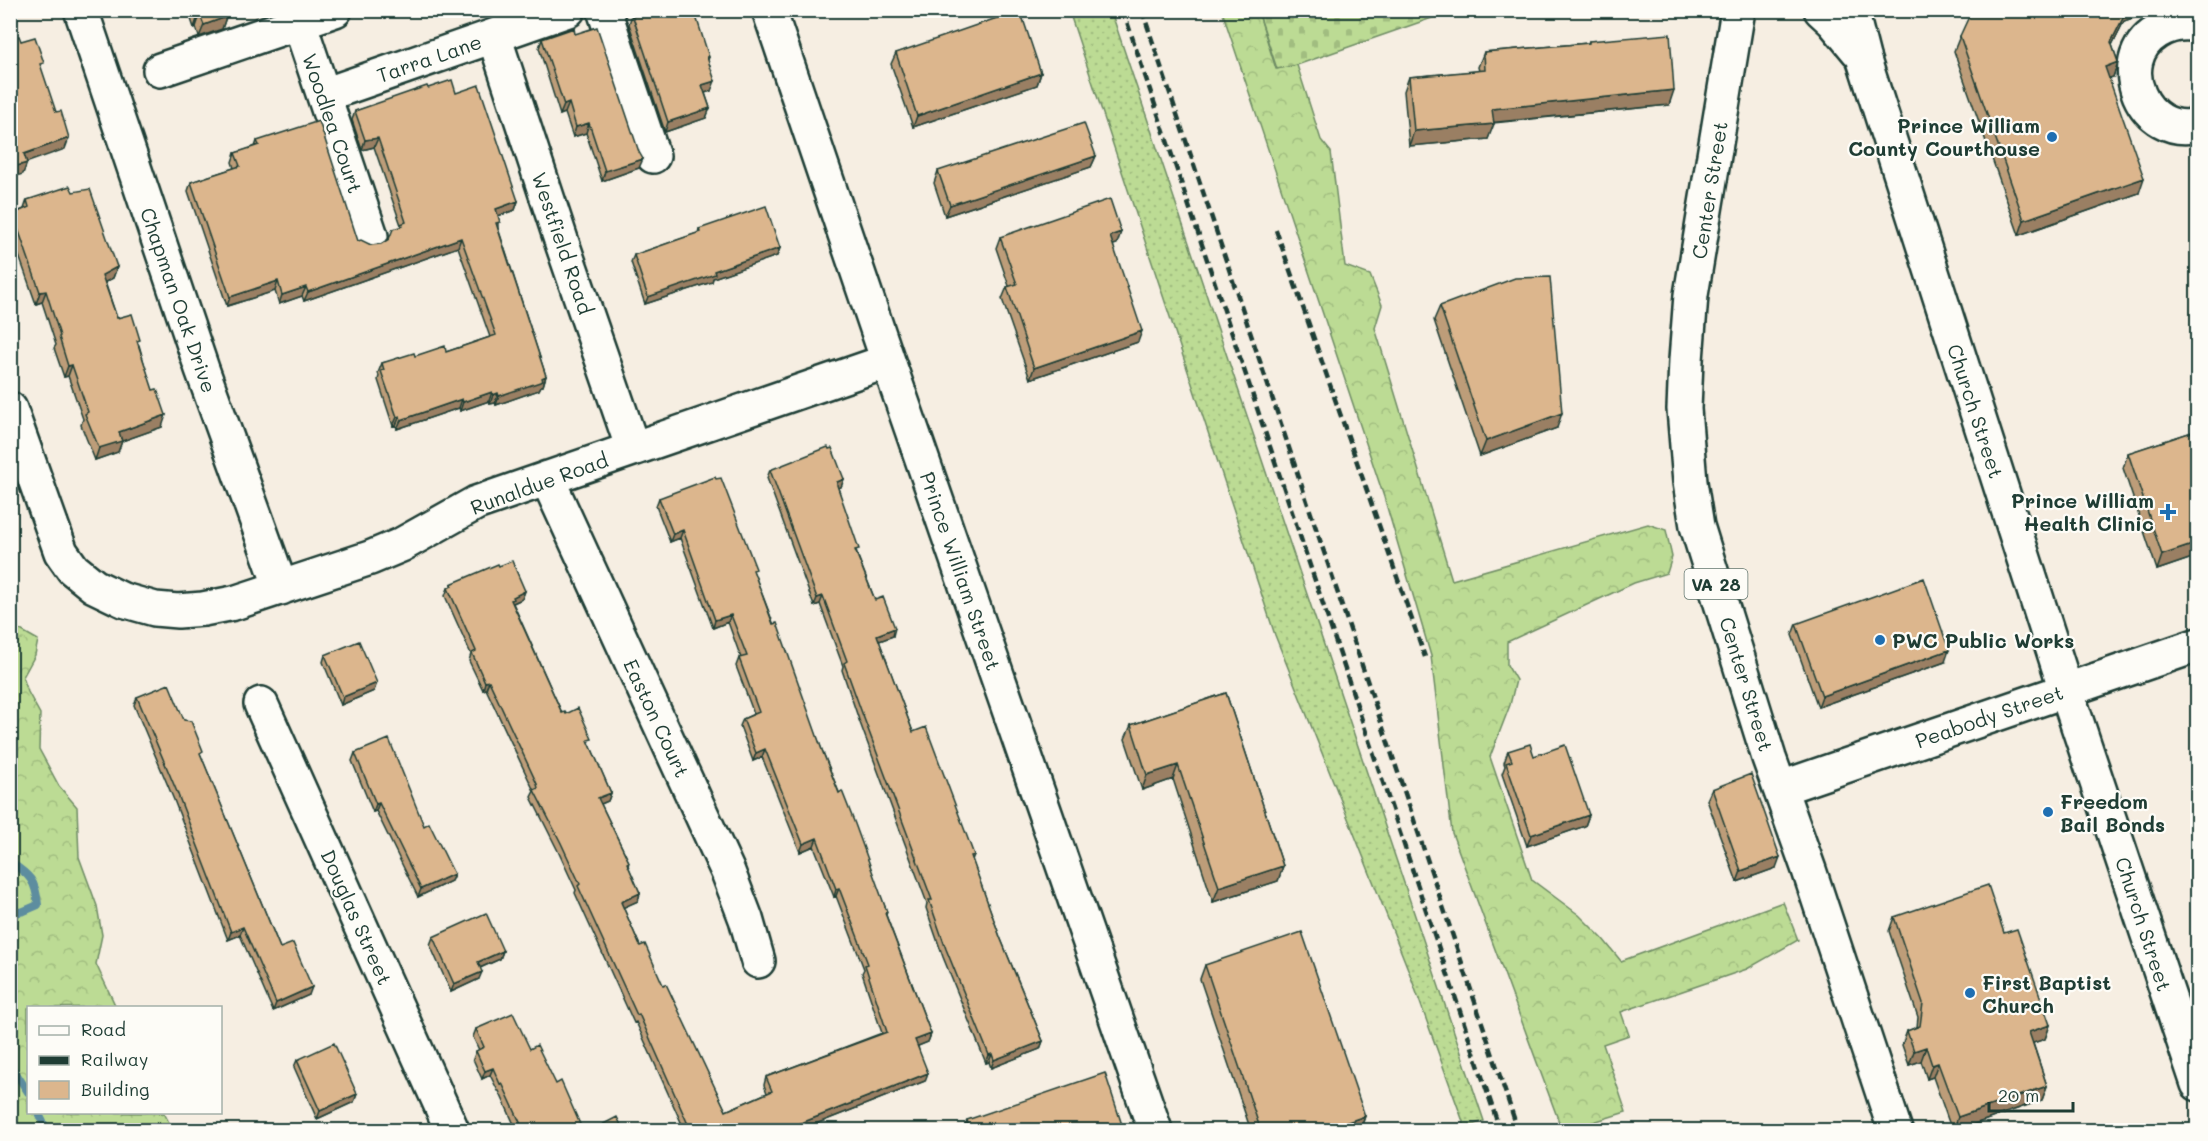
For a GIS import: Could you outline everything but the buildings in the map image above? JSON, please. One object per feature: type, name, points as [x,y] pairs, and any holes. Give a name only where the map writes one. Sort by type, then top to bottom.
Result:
[{"type":"main road","name":"Chapman Oak Drive","points":[[81,10],[202,369],[281,588]]},
{"type":"main road","points":[[160,70],[297,17],[335,10]]},
{"type":"main road","name":"Tarra Lane","points":[[324,95],[568,10]]},
{"type":"main road","points":[[604,10],[653,156]]},
{"type":"main road","name":"Prince William Street","points":[[769,10],[1155,1131]]},
{"type":"main road","points":[[1821,10],[1863,57]]},
{"type":"main road","name":"Church Street","points":[[1851,10],[1863,57],[2066,690],[2198,1084]]},
{"type":"main road","name":"Center Street","points":[[1739,12],[1691,295],[1684,409],[1690,482],[1697,526],[1769,758],[1895,1131]]},
{"type":"main road","name":"Woodlea Court","points":[[297,17],[371,236]]},
{"type":"main road","points":[[2198,25],[2189,23],[2164,27],[2145,42],[2134,65],[2134,82],[2144,106],[2155,117],[2181,127],[2198,125]]},
{"type":"main road","name":"Westfield Road","points":[[494,36],[633,449]]},
{"type":"main road","name":"Runaldue Road","points":[[10,409],[61,552],[73,569],[93,586],[123,600],[155,609],[187,610],[234,603],[370,558],[401,545],[476,503],[888,361]]},
{"type":"main road","name":"Easton Court","points":[[547,478],[728,872],[746,919],[758,961]]},
{"type":"main road","name":"Peabody Street","points":[[1781,788],[2198,645]]},
{"type":"main road","name":"Douglas Street","points":[[261,704],[452,1131]]},
{"type":"green space","points":[[1258,10],[1452,11],[1297,65],[1277,69]]},
{"type":"green space","points":[[1069,11],[1111,11],[1484,1121],[1465,1127],[1408,969],[1275,635]]},
{"type":"green space","points":[[1222,11],[1258,11],[1276,69],[1297,65],[1321,140],[1331,152],[1345,266],[1370,275],[1382,305],[1375,328],[1452,580],[1648,524],[1666,530],[1672,557],[1667,573],[1634,583],[1507,642],[1507,665],[1516,680],[1510,705],[1490,757],[1532,880],[1579,915],[1621,961],[1783,902],[1798,940],[1747,969],[1621,1012],[1629,1035],[1603,1044],[1626,1112],[1562,1130],[1452,833],[1431,656],[1384,497]]},
{"type":"green space","points":[[10,627],[17,628],[38,640],[35,655],[23,677],[40,714],[39,749],[59,786],[77,807],[79,857],[97,906],[102,935],[96,964],[116,1006],[27,1006],[27,1114],[165,1114],[173,1130],[11,1130]]},
{"type":"waterway","points":[[10,862],[31,879],[36,890],[38,905],[10,914]]},
{"type":"waterway","points":[[10,1064],[27,1090]]},
{"type":"waterway","points":[[39,1114],[47,1130]]},
{"type":"railway","points":[[1123,10],[1500,1130]]},
{"type":"railway","points":[[1142,10],[1518,1130]]},
{"type":"railway","points":[[1276,230],[1425,657]]},
{"type":"place","name":"Prince William County Courthouse","points":[[2052,137]]},
{"type":"place","name":"Prince William Health Clinic","points":[[2168,512]]},
{"type":"place","name":"PWC Public Works","points":[[1880,640]]},
{"type":"place","name":"Freedom Bail Bonds","points":[[2048,812]]},
{"type":"place","name":"First Baptist Church","points":[[1970,993]]}]
